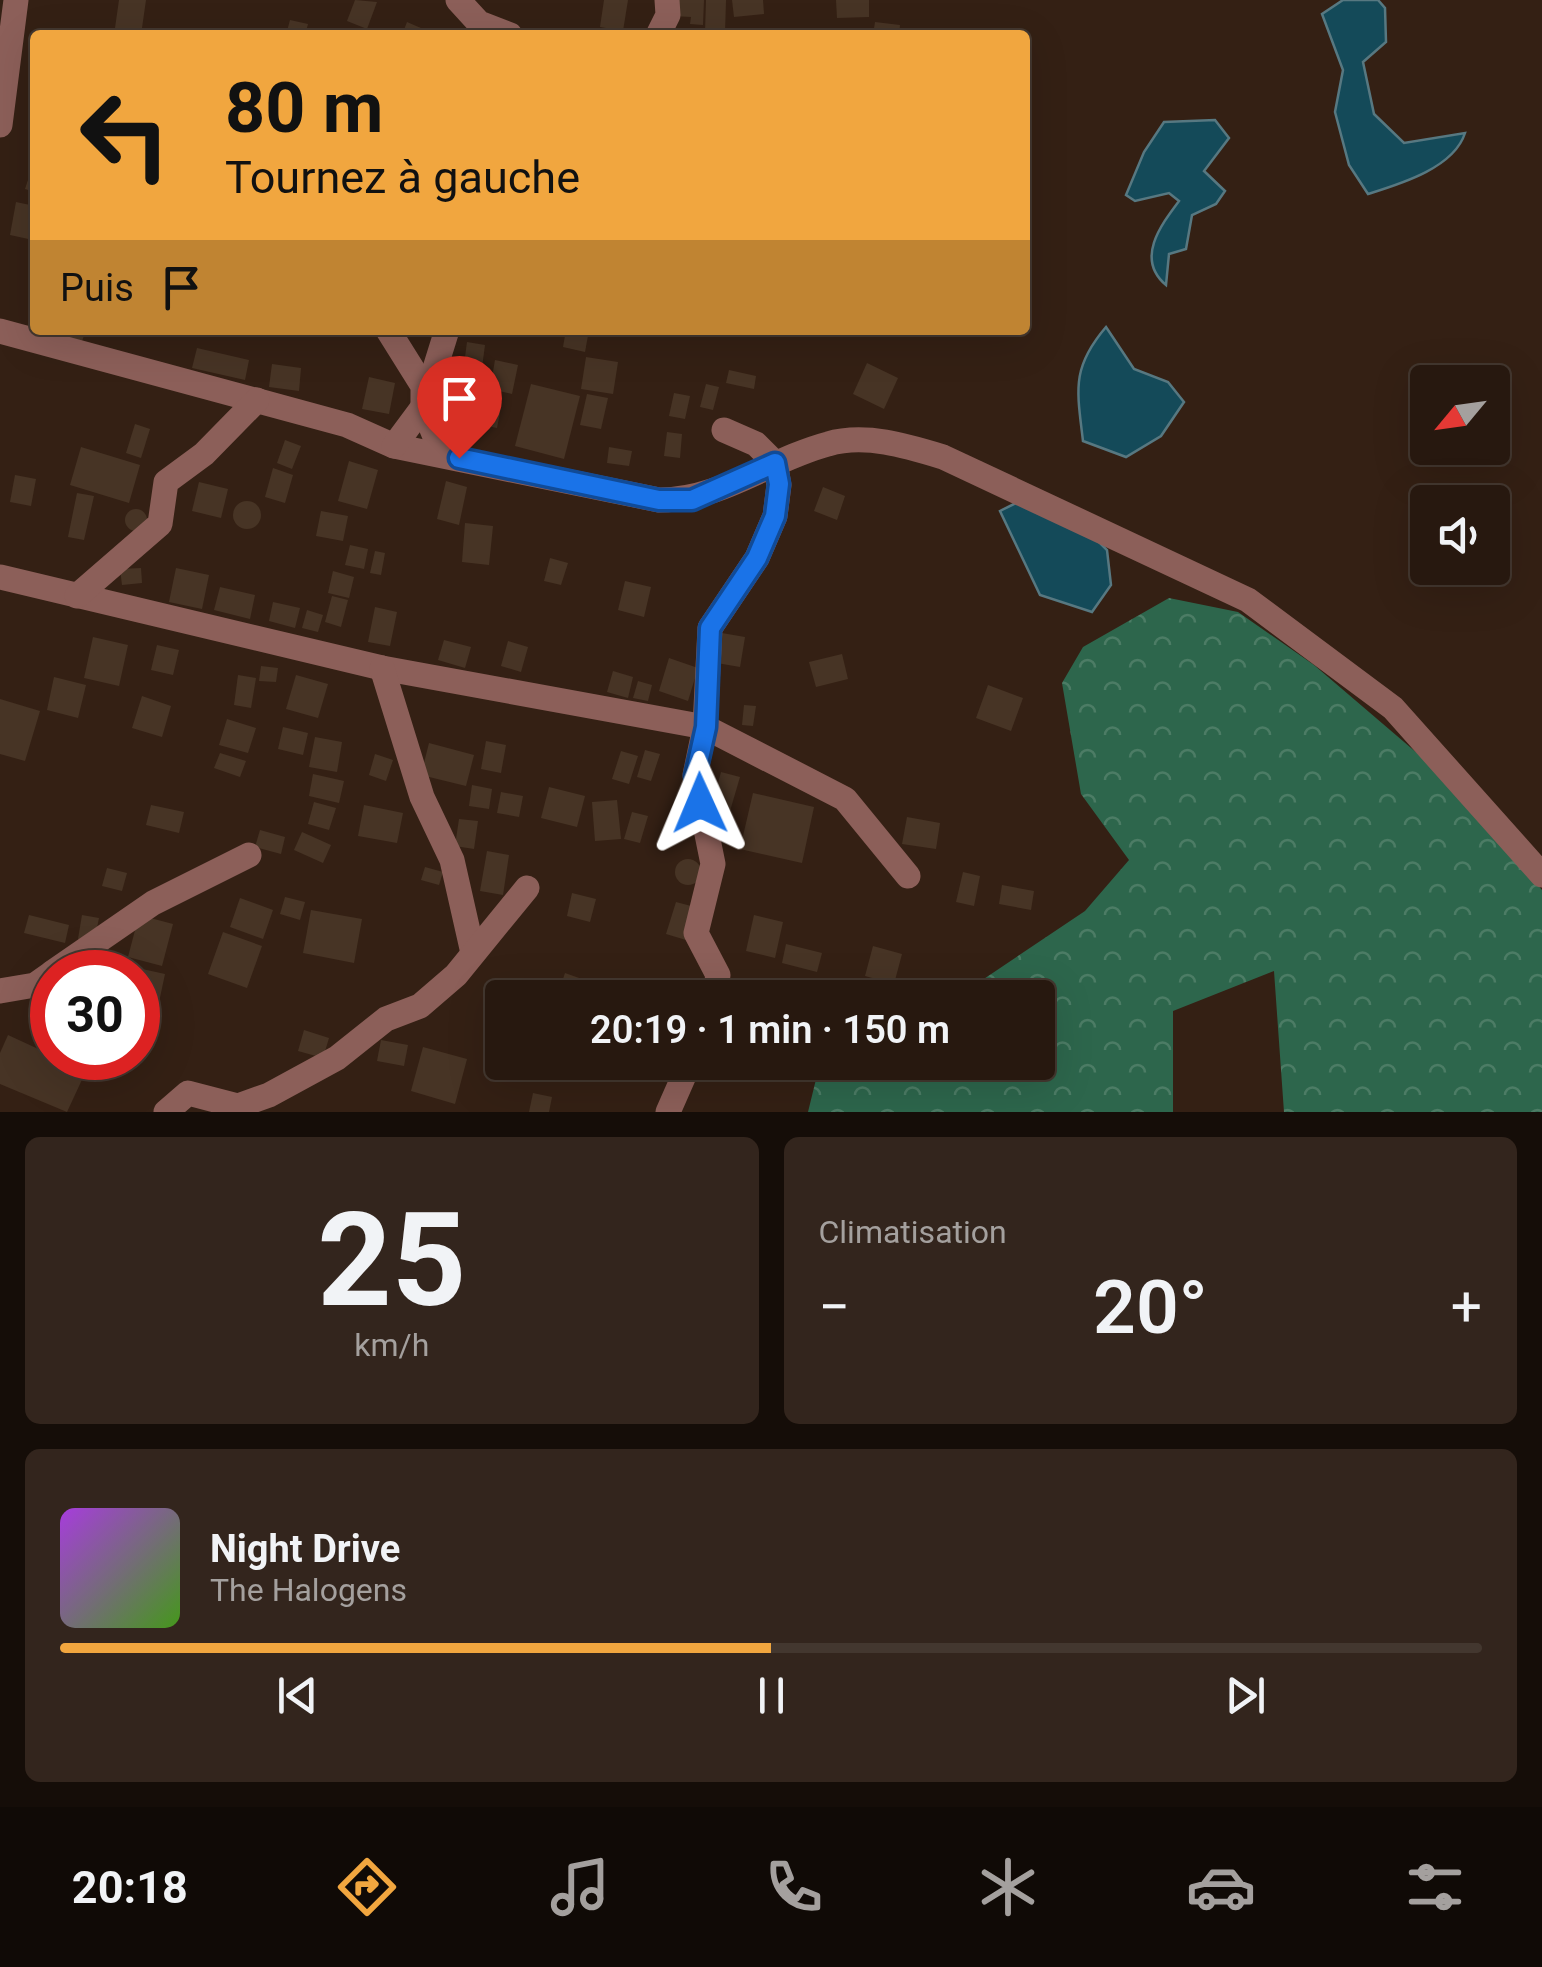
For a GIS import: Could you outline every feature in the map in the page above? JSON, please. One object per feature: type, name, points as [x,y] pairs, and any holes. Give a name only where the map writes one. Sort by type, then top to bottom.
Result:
[{"type":"street","points":[[0,125],[16,0]]},
{"type":"street","points":[[458,0],[479,23],[497,30]]},
{"type":"street","points":[[660,30],[668,15],[667,0]]},
{"type":"street","points":[[0,331],[347,425],[394,446],[659,500],[692,500],[831,442],[895,442],[982,472],[1248,600],[1392,708],[1542,875]]},
{"type":"street","points":[[391,335],[423,386],[423,408],[438,444],[459,458]]},
{"type":"street","points":[[394,446],[423,408],[445,335]]},
{"type":"street","points":[[77,596],[160,524],[166,482],[204,454],[257,400]]},
{"type":"street","points":[[717,980],[696,934],[713,864],[695,776],[706,727],[710,628],[757,558],[775,516],[779,484],[775,463],[756,444],[724,430]]},
{"type":"street","points":[[0,577],[382,668],[706,727],[845,799],[908,876]]},
{"type":"street","points":[[382,668],[422,797],[452,860],[473,953]]},
{"type":"street","points":[[86,950],[153,903],[249,856]]},
{"type":"street","points":[[166,1112],[188,1094],[238,1106],[270,1095],[337,1058],[386,1018],[420,1006],[473,953],[527,888]]},
{"type":"street","points":[[0,992],[30,987]]},
{"type":"street","points":[[668,1112],[682,1080]]},
{"type":"green space","points":[[1169,598],[1238,612],[1314,665],[1445,777],[1542,890],[1542,1112],[1284,1112],[1274,971],[1173,1011],[1173,1112],[808,1112],[816,1080],[1055,1080],[1055,980],[982,980],[1085,911],[1129,860],[1081,794],[1062,683],[1083,647]]},
{"type":"water","points":[[1343,0],[1378,0],[1385,8],[1386,42],[1363,62],[1374,114],[1404,143],[1465,133],[1450,156],[1438,165],[1410,180],[1368,194],[1349,165],[1335,112],[1343,70],[1322,14]]},
{"type":"water","points":[[1215,120],[1229,138],[1204,171],[1225,191],[1216,204],[1192,215],[1186,249],[1169,254],[1166,285],[1152,264],[1152,253],[1159,231],[1179,201],[1169,193],[1135,201],[1126,195],[1144,152],[1164,122]]},
{"type":"water","points":[[1106,327],[1134,369],[1168,382],[1184,402],[1161,436],[1126,457],[1083,441],[1079,380],[1087,355]]},
{"type":"water","points":[[1024,499],[1089,532],[1107,550],[1111,585],[1092,612],[1040,595],[1000,511]]},
{"type":"building","points":[[119,0],[146,0],[142,30],[115,30]]},
{"type":"building","points":[[355,0],[377,2],[367,29],[347,21]]},
{"type":"building","points":[[604,0],[628,0],[623,30],[600,27]]},
{"type":"building","points":[[673,0],[704,0],[703,25],[690,24],[691,17],[672,16]]},
{"type":"building","points":[[706,0],[726,0],[725,30],[705,30]]},
{"type":"building","points":[[732,0],[763,0],[764,14],[734,17]]},
{"type":"building","points":[[836,0],[869,0],[869,17],[837,18]]},
{"type":"building","points":[[290,20],[308,24],[306,30],[287,30]]},
{"type":"building","points":[[407,22],[425,30],[404,30]]},
{"type":"building","points":[[875,22],[900,25],[900,30],[874,30]]},
{"type":"building","points":[[16,202],[30,205],[30,239],[10,235]]},
{"type":"building","points":[[63,335],[84,335],[81,344],[62,339]]},
{"type":"building","points":[[565,335],[588,335],[585,352],[563,347]]},
{"type":"building","points":[[467,342],[485,345],[481,375],[463,372]]},
{"type":"building","points":[[197,348],[249,360],[245,380],[192,368]]},
{"type":"building","points":[[586,357],[618,362],[613,394],[581,389]]},
{"type":"building","points":[[495,360],[518,365],[512,394],[490,389]]},
{"type":"building","points":[[867,363],[898,378],[884,409],[853,394]]},
{"type":"building","points":[[272,364],[301,368],[299,391],[269,387]]},
{"type":"building","points":[[729,370],[756,376],[754,389],[726,383]]},
{"type":"building","points":[[369,377],[395,383],[389,414],[362,409]]},
{"type":"building","points":[[531,384],[580,396],[564,459],[515,446]]},
{"type":"building","points":[[706,384],[719,387],[713,410],[700,407]]},
{"type":"building","points":[[674,393],[690,396],[685,419],[669,416]]},
{"type":"building","points":[[587,394],[608,398],[601,429],[580,425]]},
{"type":"building","points":[[487,399],[502,402],[497,428],[483,425]]},
{"type":"building","points":[[135,424],[150,429],[141,458],[126,453]]},
{"type":"building","points":[[667,432],[682,434],[680,458],[664,456]]},
{"type":"building","points":[[285,440],[301,446],[292,469],[277,463]]},
{"type":"building","points":[[81,447],[140,465],[129,503],[70,485]]},
{"type":"building","points":[[609,447],[632,451],[629,466],[607,463]]},
{"type":"building","points":[[349,461],[378,470],[367,509],[338,501]]},
{"type":"building","points":[[273,468],[293,475],[285,503],[265,497]]},
{"type":"building","points":[[15,475],[36,479],[31,506],[10,502]]},
{"type":"building","points":[[446,481],[467,487],[459,525],[437,519]]},
{"type":"building","points":[[199,482],[228,489],[221,518],[192,511]]},
{"type":"building","points":[[823,487],[845,496],[837,520],[814,511]]},
{"type":"building","points":[[77,493],[94,496],[84,540],[68,537]]},
{"type":"building","points":[[247,501],[257,505],[261,515],[257,525],[247,529],[237,525],[233,515],[237,505]]},
{"type":"building","points":[[136,509],[144,512],[144,528],[136,531],[128,528],[125,520],[128,512]]},
{"type":"building","points":[[321,511],[348,516],[343,541],[316,536]]},
{"type":"building","points":[[465,523],[493,526],[489,565],[462,562]]},
{"type":"building","points":[[350,545],[368,549],[364,569],[345,565]]},
{"type":"building","points":[[375,551],[385,553],[381,575],[370,573]]},
{"type":"building","points":[[550,558],[568,563],[561,585],[544,581]]},
{"type":"building","points":[[141,568],[142,583],[122,585],[120,569]]},
{"type":"building","points":[[176,568],[209,575],[202,609],[169,602]]},
{"type":"building","points":[[333,571],[354,577],[349,598],[328,593]]},
{"type":"building","points":[[625,581],[651,587],[644,617],[618,610]]},
{"type":"building","points":[[220,587],[255,595],[250,619],[214,610]]},
{"type":"building","points":[[332,596],[348,600],[341,627],[325,622]]},
{"type":"building","points":[[273,602],[300,608],[295,628],[269,621]]},
{"type":"building","points":[[375,607],[397,612],[390,646],[368,642]]},
{"type":"building","points":[[307,610],[323,615],[318,632],[302,628]]},
{"type":"building","points":[[716,632],[745,637],[740,667],[711,662]]},
{"type":"building","points":[[93,637],[128,645],[119,686],[84,678]]},
{"type":"building","points":[[444,640],[471,647],[465,668],[438,660]]},
{"type":"building","points":[[508,641],[528,647],[521,672],[501,666]]},
{"type":"building","points":[[157,645],[179,650],[173,675],[151,670]]},
{"type":"building","points":[[842,654],[848,679],[816,687],[809,662]]},
{"type":"building","points":[[669,658],[698,668],[688,701],[659,691]]},
{"type":"building","points":[[261,666],[278,668],[276,682],[259,681]]},
{"type":"building","points":[[613,671],[633,677],[628,698],[607,692]]},
{"type":"building","points":[[238,675],[256,678],[251,708],[234,705]]},
{"type":"building","points":[[296,675],[328,684],[318,718],[286,709]]},
{"type":"building","points":[[54,677],[86,685],[78,718],[47,710]]},
{"type":"building","points":[[638,681],[652,685],[648,701],[633,698]]},
{"type":"building","points":[[988,685],[1023,698],[1011,731],[976,718]]},
{"type":"building","points":[[142,696],[171,706],[162,737],[132,728]]},
{"type":"building","points":[[0,699],[40,711],[25,761],[0,754]]},
{"type":"building","points":[[744,705],[756,706],[753,726],[742,725]]},
{"type":"building","points":[[227,719],[256,728],[248,753],[219,745]]},
{"type":"building","points":[[283,727],[308,733],[303,755],[278,749]]},
{"type":"building","points":[[315,737],[342,742],[337,772],[309,767]]},
{"type":"building","points":[[486,741],[506,745],[501,773],[481,769]]},
{"type":"building","points":[[429,743],[474,755],[466,786],[421,775]]},
{"type":"building","points":[[645,750],[660,754],[651,781],[637,777]]},
{"type":"building","points":[[621,751],[638,756],[629,784],[612,779]]},
{"type":"building","points":[[220,753],[246,761],[240,777],[214,768]]},
{"type":"building","points":[[375,754],[393,760],[386,781],[369,775]]},
{"type":"building","points":[[721,772],[740,777],[730,811],[712,806]]},
{"type":"building","points":[[313,774],[344,781],[339,803],[309,796]]},
{"type":"building","points":[[472,785],[492,789],[489,809],[469,806]]},
{"type":"building","points":[[549,787],[585,796],[577,827],[541,818]]},
{"type":"building","points":[[501,792],[523,796],[519,817],[497,813]]},
{"type":"building","points":[[753,793],[814,807],[802,863],[740,849]]},
{"type":"building","points":[[617,800],[621,839],[595,841],[592,802]]},
{"type":"building","points":[[314,802],[336,808],[329,830],[308,824]]},
{"type":"building","points":[[151,805],[184,812],[179,833],[146,825]]},
{"type":"building","points":[[364,805],[403,813],[397,843],[358,836]]},
{"type":"building","points":[[632,812],[648,816],[640,843],[624,839]]},
{"type":"building","points":[[907,817],[940,823],[936,849],[902,844]]},
{"type":"building","points":[[459,819],[478,821],[474,849],[455,846]]},
{"type":"building","points":[[260,830],[285,837],[281,854],[255,847]]},
{"type":"building","points":[[302,832],[331,845],[323,863],[294,850]]},
{"type":"building","points":[[487,851],[509,855],[503,895],[480,891]]},
{"type":"building","points":[[688,859],[697,863],[701,872],[697,881],[688,885],[679,881],[675,872],[679,863]]},
{"type":"building","points":[[425,867],[443,872],[439,885],[421,880]]},
{"type":"building","points":[[107,868],[127,873],[122,891],[102,886]]},
{"type":"building","points":[[963,872],[980,876],[974,906],[956,902]]},
{"type":"building","points":[[1002,885],[1034,891],[1031,910],[999,904]]},
{"type":"building","points":[[572,893],[596,899],[590,922],[567,916]]},
{"type":"building","points":[[285,897],[305,902],[300,920],[280,914]]},
{"type":"building","points":[[240,898],[273,910],[263,939],[230,927]]},
{"type":"building","points":[[676,902],[695,907],[686,940],[666,934]]},
{"type":"building","points":[[311,910],[362,919],[354,963],[303,953]]},
{"type":"building","points":[[29,915],[69,925],[65,943],[24,933]]},
{"type":"building","points":[[82,915],[99,918],[94,942],[78,939]]},
{"type":"building","points":[[139,915],[173,924],[162,966],[160,950],[130,950]]},
{"type":"building","points":[[754,915],[783,922],[775,958],[746,951]]},
{"type":"building","points":[[223,932],[262,946],[247,988],[208,974]]},
{"type":"building","points":[[786,944],[822,953],[817,972],[782,963]]},
{"type":"building","points":[[873,946],[902,954],[895,980],[865,976]]},
{"type":"building","points":[[565,973],[582,979],[582,980],[563,980]]},
{"type":"building","points":[[304,1030],[329,1038],[323,1058],[298,1051]]},
{"type":"building","points":[[8,1035],[30,1045],[30,1080],[82,1080],[67,1112],[0,1084],[0,1053]]},
{"type":"building","points":[[381,1040],[408,1045],[404,1066],[377,1061]]},
{"type":"building","points":[[423,1047],[467,1059],[455,1104],[411,1091]]},
{"type":"building","points":[[533,1093],[552,1097],[549,1112],[529,1112]]},
{"type":"route","points":[[459,458],[659,500],[692,500],[775,463],[779,484],[775,516],[757,558],[710,628],[706,727],[695,776],[700,803]]}]
